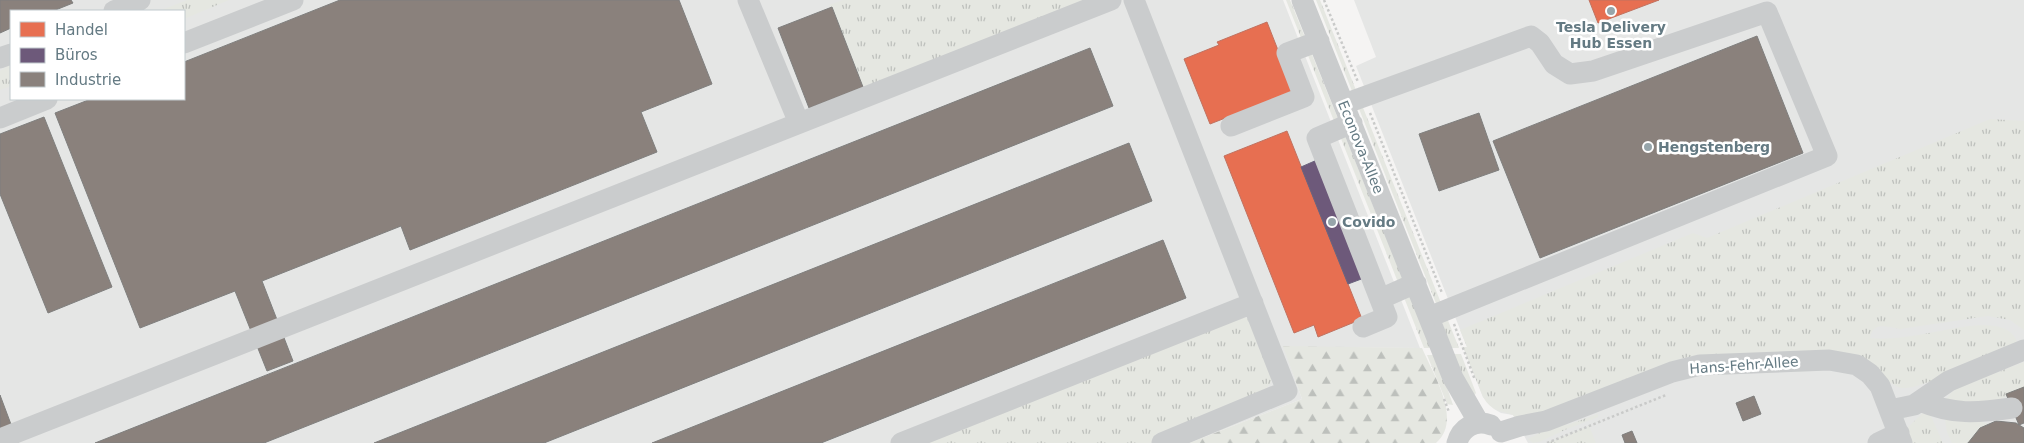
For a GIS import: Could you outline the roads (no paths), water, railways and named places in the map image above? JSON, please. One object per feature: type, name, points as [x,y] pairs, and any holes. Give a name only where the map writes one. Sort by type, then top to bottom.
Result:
[{"type":"street","points":[[116,10],[140,0]]},
{"type":"street","points":[[185,43],[293,0]]},
{"type":"street","points":[[748,0],[799,122]]},
{"type":"street","points":[[0,439],[1111,0]]},
{"type":"street","points":[[1134,0],[1287,391],[1162,443]]},
{"type":"street","name":"Econova-Allee","points":[[1302,0],[1319,41],[1353,108],[1416,283],[1439,313],[1467,431]]},
{"type":"street","points":[[1363,327],[1387,318],[1317,138],[1353,108],[1531,36],[1540,44],[1554,64],[1570,74],[1593,71],[1767,12],[1827,156],[1439,313]]},
{"type":"street","points":[[1231,126],[1304,97],[1286,53],[1319,41]]},
{"type":"street","points":[[0,118],[45,100]]},
{"type":"street","points":[[1380,299],[1416,283]]},
{"type":"street","points":[[901,443],[1253,303]]},
{"type":"street","points":[[1890,410],[1914,405],[1949,381],[2024,350]]},
{"type":"street","name":"Hans-Fehr-Allee","points":[[1506,439],[1525,437],[1546,421],[1672,372],[1700,365],[1829,360],[1843,361],[1856,365],[1870,374],[1880,386],[1901,438]]},
{"type":"street","points":[[1920,401],[1945,411],[1989,411],[2012,408]]},
{"type":"street","points":[[1467,431],[1494,426],[1506,439]]},
{"type":"street","points":[[1878,443],[1901,438]]},
{"type":"place","name":"Tesla Delivery Hub Essen","points":[[1611,11]]},
{"type":"place","name":"Hengstenberg","points":[[1648,147]]},
{"type":"place","name":"Covido","points":[[1332,222]]}]
